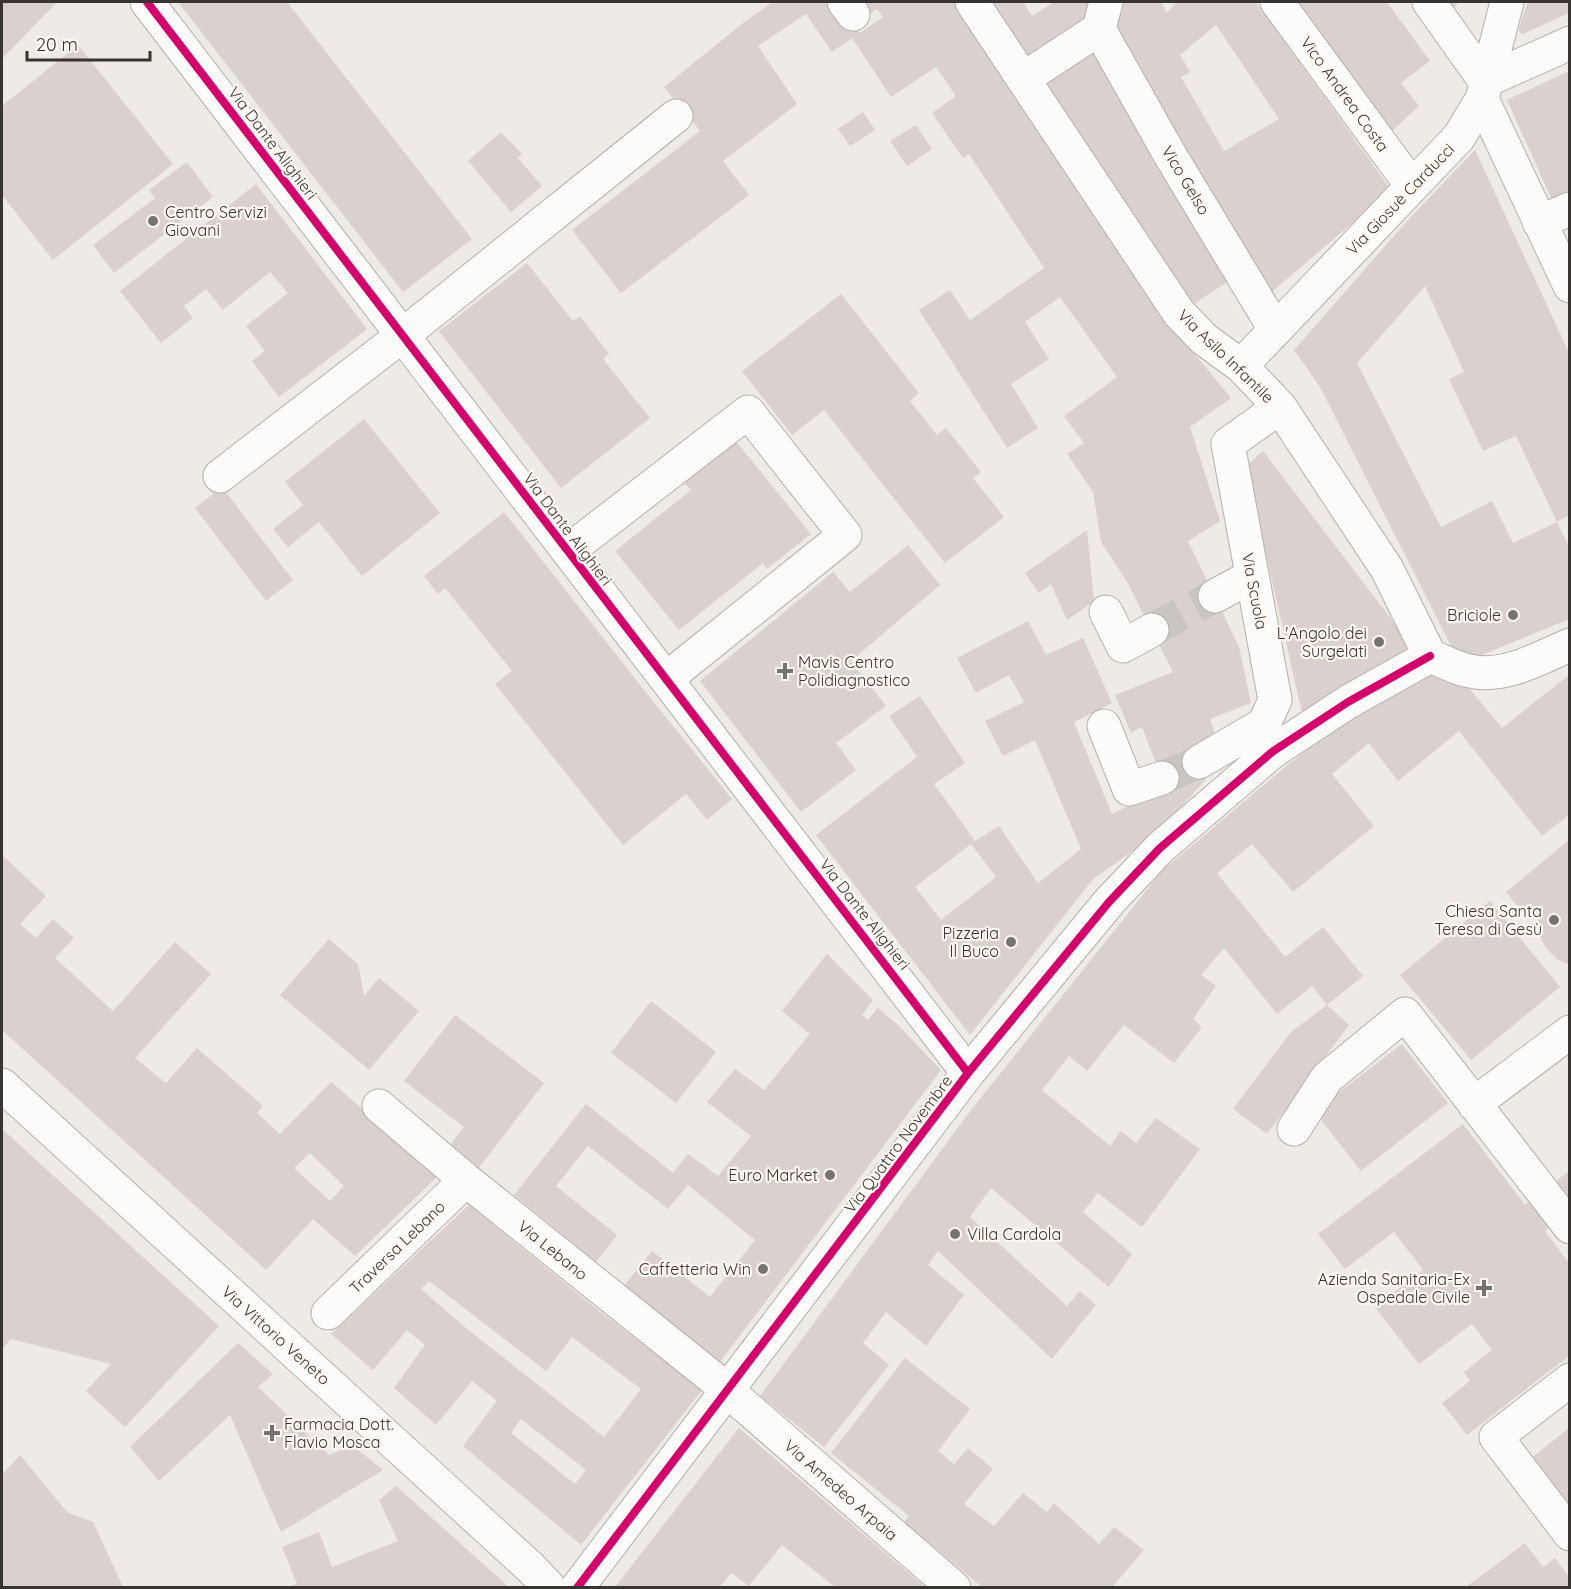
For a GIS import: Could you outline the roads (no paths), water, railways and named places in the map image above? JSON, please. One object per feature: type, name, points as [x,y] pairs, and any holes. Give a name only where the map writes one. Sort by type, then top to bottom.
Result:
[{"type":"street","name":"Via Dante Alighieri","points":[[147,2],[968,1073]]},
{"type":"street","name":"Via Asilo Infantile","points":[[972,2],[1179,313],[1204,339],[1241,366],[1280,407],[1387,569],[1430,656]]},
{"type":"street","name":"Vico Andrea Costa","points":[[1277,2],[1412,186]]},
{"type":"street","points":[[1429,2],[1483,90],[1569,286]]},
{"type":"street","name":"Via Giosuè Carducci","points":[[1241,366],[1459,137],[1483,90],[1507,2]]},
{"type":"street","points":[[1023,79],[1103,10]]},
{"type":"street","name":"Vico Gelso","points":[[1103,10],[1170,155],[1275,329]]},
{"type":"street","points":[[1483,90],[1569,43]]},
{"type":"street","points":[[220,476],[403,335],[676,117]]},
{"type":"street","points":[[1539,222],[1569,209]]},
{"type":"street","name":"Via Scuola","points":[[1199,762],[1264,724],[1275,700],[1228,444],[1280,407]]},
{"type":"street","points":[[568,551],[748,412],[845,535],[666,679]]},
{"type":"street","points":[[1215,596],[1252,576]]},
{"type":"street","points":[[1106,612],[1122,646],[1152,630]]},
{"type":"street","points":[[1430,656],[1470,671],[1494,673],[1519,666],[1569,645]]},
{"type":"street","name":"Via Quattro Novembre","points":[[578,1587],[968,1073],[1109,902],[1160,848],[1272,752],[1348,702],[1430,656]]},
{"type":"street","points":[[1104,726],[1129,789],[1162,778]]},
{"type":"street","points":[[1294,1129],[1327,1078],[1405,1014],[1569,1227]]},
{"type":"street","points":[[1474,1104],[1569,1032]]},
{"type":"street","name":"Via Vittorio Veneto","points":[[2,1085],[550,1587]]},
{"type":"street","name":"Via Lebano","points":[[379,1106],[466,1180],[728,1392]]},
{"type":"street","name":"Traversa Lebano","points":[[328,1313],[466,1180]]},
{"type":"street","points":[[1569,1380],[1496,1437],[1569,1534]]},
{"type":"street","name":"Via Amedeo Arpaia","points":[[728,1392],[954,1587]]},
{"type":"tunnel","points":[[1152,630],[1215,596]]},
{"type":"tunnel","points":[[1162,778],[1199,762]]},
{"type":"place","name":"Centro Servizi Giovani","points":[[153,221]]},
{"type":"place","name":"Briciole","points":[[1513,615]]},
{"type":"place","name":"L'Angolo dei Surgelati","points":[[1379,642]]},
{"type":"place","name":"Mavis Centro Polidiagnostico","points":[[785,671]]},
{"type":"place","name":"Chiesa Santa Teresa di Gesù","points":[[1554,920]]},
{"type":"place","name":"Pizzeria Il Buco","points":[[1011,942]]},
{"type":"place","name":"Euro Market","points":[[830,1175]]},
{"type":"place","name":"Villa Cardola","points":[[955,1234]]},
{"type":"place","name":"Caffetteria Win","points":[[763,1269]]},
{"type":"place","name":"Azienda Sanitaria-Ex Ospedale Civile","points":[[1484,1288]]},
{"type":"place","name":"Farmacia Dott. Flavio Mosca","points":[[272,1433]]}]
